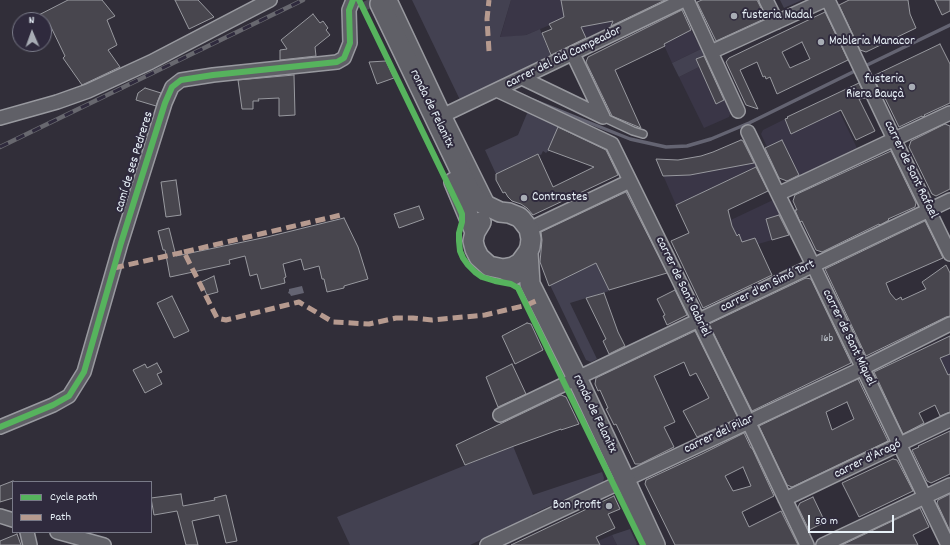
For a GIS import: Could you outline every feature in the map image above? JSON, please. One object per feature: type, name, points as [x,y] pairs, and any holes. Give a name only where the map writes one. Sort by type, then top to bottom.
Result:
[{"type":"main road","name":"ronda de Felanitx","points":[[380,4],[469,189],[477,201],[495,210]]},
{"type":"main road","name":"ronda de Felanitx","points":[[380,4],[475,232]]},
{"type":"main road","points":[[503,269],[513,267],[520,263],[528,252],[531,239],[529,229],[519,217],[510,213],[495,210],[480,222],[475,232],[475,249],[479,257],[489,266],[503,269],[530,284]]},
{"type":"main road","points":[[528,252],[530,284]]},
{"type":"main road","name":"ronda de Felanitx","points":[[530,284],[577,378],[655,545]]},
{"type":"street","points":[[0,118],[88,92],[151,62],[270,0]]},
{"type":"street","name":"camí de ses Pedreres","points":[[0,427],[53,405],[69,396],[84,372],[121,243],[165,103],[172,87],[181,80],[212,75],[337,62],[344,58],[350,43],[348,10],[353,0]]},
{"type":"street","name":"carrer del Cid Campeador","points":[[444,115],[684,0]]},
{"type":"street","points":[[688,0],[738,111]]},
{"type":"street","points":[[766,0],[777,22]]},
{"type":"street","points":[[711,52],[827,0]]},
{"type":"street","name":"carrer de Sant Rafael","points":[[827,0],[950,254]]},
{"type":"street","points":[[380,4],[444,115],[495,210]]},
{"type":"street","points":[[572,54],[602,117]]},
{"type":"street","points":[[522,78],[602,117]]},
{"type":"street","name":"carrer de Sant Gabriel","points":[[497,90],[612,144],[807,545]]},
{"type":"street","points":[[778,194],[950,113]]},
{"type":"street","name":"carrer de Sant Miquel","points":[[748,132],[814,265],[948,545]]},
{"type":"street","points":[[529,229],[630,181]]},
{"type":"street","name":"carrer d'en Simó Tort","points":[[500,415],[950,200]]},
{"type":"street","name":"carrer del Pilar","points":[[487,545],[863,368],[950,324]]},
{"type":"street","name":"carrer d'Aragó","points":[[785,499],[950,420]]},
{"type":"street","points":[[823,545],[950,485]]},
{"type":"street","points":[[0,516],[12,520]]},
{"type":"street","points":[[27,533],[30,545]]},
{"type":"street","points":[[61,533],[104,545]]},
{"type":"lane","points":[[602,117],[643,134]]},
{"type":"shaded area","points":[[412,0],[511,0],[500,37],[526,35],[540,29],[551,57],[461,102]]},
{"type":"shaded area","points":[[511,0],[618,0],[611,26],[567,48],[555,21],[549,24],[550,25],[526,35],[500,38]]},
{"type":"shaded area","points":[[780,0],[802,0],[784,8]]},
{"type":"shaded area","points":[[691,30],[701,49],[672,63],[663,43]]},
{"type":"shaded area","points":[[701,49],[707,63],[679,77],[672,63]]},
{"type":"shaded area","points":[[707,63],[731,112],[729,117],[704,128],[679,77]]},
{"type":"shaded area","points":[[528,111],[560,124],[549,148],[549,152],[548,151],[546,153],[543,151],[541,155],[537,154],[496,174],[485,150],[518,135]]},
{"type":"shaded area","points":[[839,111],[857,148],[787,181],[782,179],[761,134],[763,130],[785,119],[795,132]]},
{"type":"shaded area","points":[[741,140],[746,142],[757,166],[676,205],[656,159],[678,160],[701,156]]},
{"type":"shaded area","points":[[773,200],[790,235],[758,244],[757,243],[744,249],[718,226]]},
{"type":"shaded area","points":[[596,263],[609,291],[570,303],[597,359],[591,362],[586,360],[550,285]]},
{"type":"shaded area","points":[[949,336],[950,374],[948,375],[933,343]]},
{"type":"shaded area","points":[[513,446],[533,495],[602,472],[604,478],[603,482],[532,514],[521,521],[470,545],[350,545],[337,517]]},
{"type":"shaded area","points":[[630,529],[637,544],[617,545],[612,535]]},
{"type":"shaded area","points":[[612,535],[617,545],[600,545],[598,541]]},
{"type":"water","points":[[302,286],[304,293],[291,296],[288,293],[289,289]]},
{"type":"building","points":[[68,0],[102,0],[115,16],[107,20],[117,45],[108,50],[120,67],[82,85],[63,58],[65,56],[52,29],[52,12],[45,12]]},
{"type":"building","points":[[175,0],[198,0],[214,17],[189,29]]},
{"type":"building","points":[[561,0],[665,0],[611,26],[613,21],[581,27],[586,38],[551,55],[542,33],[552,29],[549,24],[564,17]]},
{"type":"building","name":"fusteria Nadal","points":[[702,0],[757,0],[766,18],[716,41],[697,2]]},
{"type":"building","points":[[849,0],[908,0],[910,14],[916,28],[866,52],[860,50],[839,5]]},
{"type":"building","points":[[935,0],[950,0],[950,11],[942,15]]},
{"type":"building","points":[[682,10],[691,30],[664,44],[665,46],[615,70],[641,128],[612,116],[586,62],[588,57]]},
{"type":"building","points":[[825,12],[848,60],[777,94],[770,77],[766,79],[765,76],[763,77],[757,62],[740,70],[758,109],[746,105],[726,62],[729,58]],"holes":[[[802,42],[810,59],[790,68],[782,52]]]},
{"type":"building","points":[[313,14],[320,23],[323,21],[328,28],[326,30],[330,35],[315,47],[316,56],[280,60],[280,50],[287,49],[281,40]]},
{"type":"building","name":"fusteria Riera Bauçà","points":[[940,44],[950,64],[950,103],[899,127],[873,76]]},
{"type":"building","points":[[704,56],[724,100],[716,104],[696,59]]},
{"type":"building","points":[[386,61],[394,78],[377,84],[369,62]]},
{"type":"building","points":[[294,75],[295,115],[279,116],[279,98],[258,99],[259,101],[253,101],[253,109],[242,109],[238,80]]},
{"type":"building","points":[[859,83],[866,98],[859,99],[875,131],[856,140],[841,110],[791,134],[785,119],[788,118],[787,117]]},
{"type":"building","points":[[145,88],[161,93],[156,106],[136,100],[138,93]]},
{"type":"building","points":[[945,124],[950,126],[950,189],[936,196],[932,194],[909,147],[911,141]]},
{"type":"building","points":[[558,127],[606,150],[618,175],[533,215],[527,208],[512,201],[505,192],[503,193],[496,180],[496,174],[538,154],[553,187],[594,167],[548,150]]},
{"type":"building","points":[[741,140],[743,141],[754,163],[690,175],[663,176],[656,159],[678,160],[701,156]]},
{"type":"building","points":[[782,140],[799,175],[787,181],[779,178],[765,148]]},
{"type":"building","points":[[891,151],[916,203],[915,207],[822,252],[816,250],[795,210],[797,210],[793,201],[795,195]]},
{"type":"building","points":[[756,167],[768,191],[728,210],[732,226],[737,236],[739,234],[742,242],[755,238],[772,275],[703,308],[671,241],[689,233],[676,205]]},
{"type":"building","points":[[176,180],[181,215],[166,217],[161,182]]},
{"type":"building","points":[[626,192],[667,273],[609,290],[596,263],[549,286],[540,262],[542,240],[541,232]]},
{"type":"building","points":[[419,206],[424,219],[399,228],[394,214]]},
{"type":"building","points":[[779,215],[789,235],[772,240],[766,219]]},
{"type":"building","points":[[344,218],[358,247],[368,279],[344,286],[344,288],[327,292],[319,266],[304,270],[301,259],[283,264],[286,277],[284,278],[285,283],[261,289],[257,274],[250,276],[245,256],[229,260],[230,264],[170,277],[165,250],[163,250],[158,231],[169,228],[176,256],[267,237]]},
{"type":"building","points":[[925,221],[943,258],[886,283],[890,293],[896,300],[901,297],[902,300],[926,289],[922,282],[946,265],[950,273],[950,316],[866,356],[825,269]]},
{"type":"building","points":[[214,276],[218,292],[207,295],[201,282]]},
{"type":"building","points":[[806,278],[811,279],[851,363],[752,411],[709,324]]},
{"type":"building","points":[[675,290],[687,315],[667,325],[663,316],[665,315],[657,299]]},
{"type":"building","points":[[604,293],[618,332],[625,346],[609,354],[603,341],[606,339],[586,298]]},
{"type":"building","points":[[172,296],[189,331],[174,338],[157,303]]},
{"type":"building","points":[[527,323],[531,324],[543,350],[515,364],[502,336]]},
{"type":"building","points":[[695,331],[738,418],[697,437],[683,411],[709,398],[696,373],[690,376],[684,362],[654,376],[675,422],[664,427],[674,447],[640,464],[635,464],[616,424],[614,425],[606,409],[608,408],[600,390],[598,391],[595,384],[596,378]]},
{"type":"building","points":[[950,336],[950,354],[940,358],[948,375],[950,374],[950,412],[940,416],[935,405],[919,413],[924,423],[903,434],[874,372]]},
{"type":"building","points":[[157,363],[162,372],[157,374],[162,384],[145,393],[133,370],[145,364],[147,368]]},
{"type":"building","points":[[512,364],[526,394],[498,407],[486,377]]},
{"type":"building","points":[[858,379],[888,441],[792,487],[787,485],[759,426]],"holes":[[[847,402],[854,419],[832,430],[826,412]]]},
{"type":"building","points":[[561,395],[566,397],[579,424],[561,429],[465,465],[456,445]]},
{"type":"building","points":[[950,431],[950,474],[931,483],[927,481],[912,450]]},
{"type":"building","points":[[744,433],[774,496],[742,512],[749,527],[781,511],[798,545],[675,545],[645,484],[646,480]],"holes":[[[743,467],[751,486],[733,491],[725,476]]]},
{"type":"building","points":[[893,459],[897,460],[913,491],[859,517],[842,483]]},
{"type":"building","points":[[12,481],[12,498],[0,502],[0,486]]},
{"type":"building","points":[[181,494],[183,506],[215,500],[214,498],[226,495],[237,541],[226,543],[219,515],[192,521],[198,545],[186,545],[177,511],[154,515],[152,498]]},
{"type":"building","points":[[950,494],[950,531],[937,503],[938,500]]},
{"type":"building","points":[[614,496],[620,509],[608,514],[615,528],[596,537],[600,545],[511,545]]},
{"type":"building","points":[[813,497],[825,522],[809,530],[798,507],[800,503]]},
{"type":"building","points":[[920,508],[929,527],[913,535],[918,545],[842,545]]},
{"type":"building","points":[[17,534],[21,545],[0,545],[0,541]]},
{"type":"waterway","points":[[863,67],[950,25]]},
{"type":"waterway","points":[[533,100],[630,139],[666,147],[687,146],[711,139],[749,123],[857,70]]},
{"type":"tunnel","points":[[367,0],[371,8]]},
{"type":"railway","points":[[0,147],[303,0]]},
{"type":"marked path","points":[[489,0],[487,19],[489,51]]},
{"type":"marked path","points":[[184,252],[341,215]]},
{"type":"marked path","points":[[114,268],[184,252],[217,318],[226,320],[299,302],[333,322],[369,324],[396,318],[432,320],[485,315],[527,305],[538,300]]},
{"type":"cycle path","points":[[0,427],[53,405],[69,396],[84,372],[121,243],[165,103],[172,87],[181,80],[213,75],[337,62],[344,58],[350,43],[349,10],[353,0]]},
{"type":"cycle path","points":[[359,0],[462,214],[459,241],[460,251],[463,258],[468,265],[482,277],[511,284],[518,288],[643,545]]},
{"type":"place","name":"fusteria Nadal","points":[[734,16]]},
{"type":"place","name":"Mobleria Manacor","points":[[821,42]]},
{"type":"place","name":"fusteria Riera Bauçà","points":[[912,87]]},
{"type":"place","name":"Contrastes","points":[[524,198]]},
{"type":"place","name":"Bon Profit","points":[[609,506]]}]
